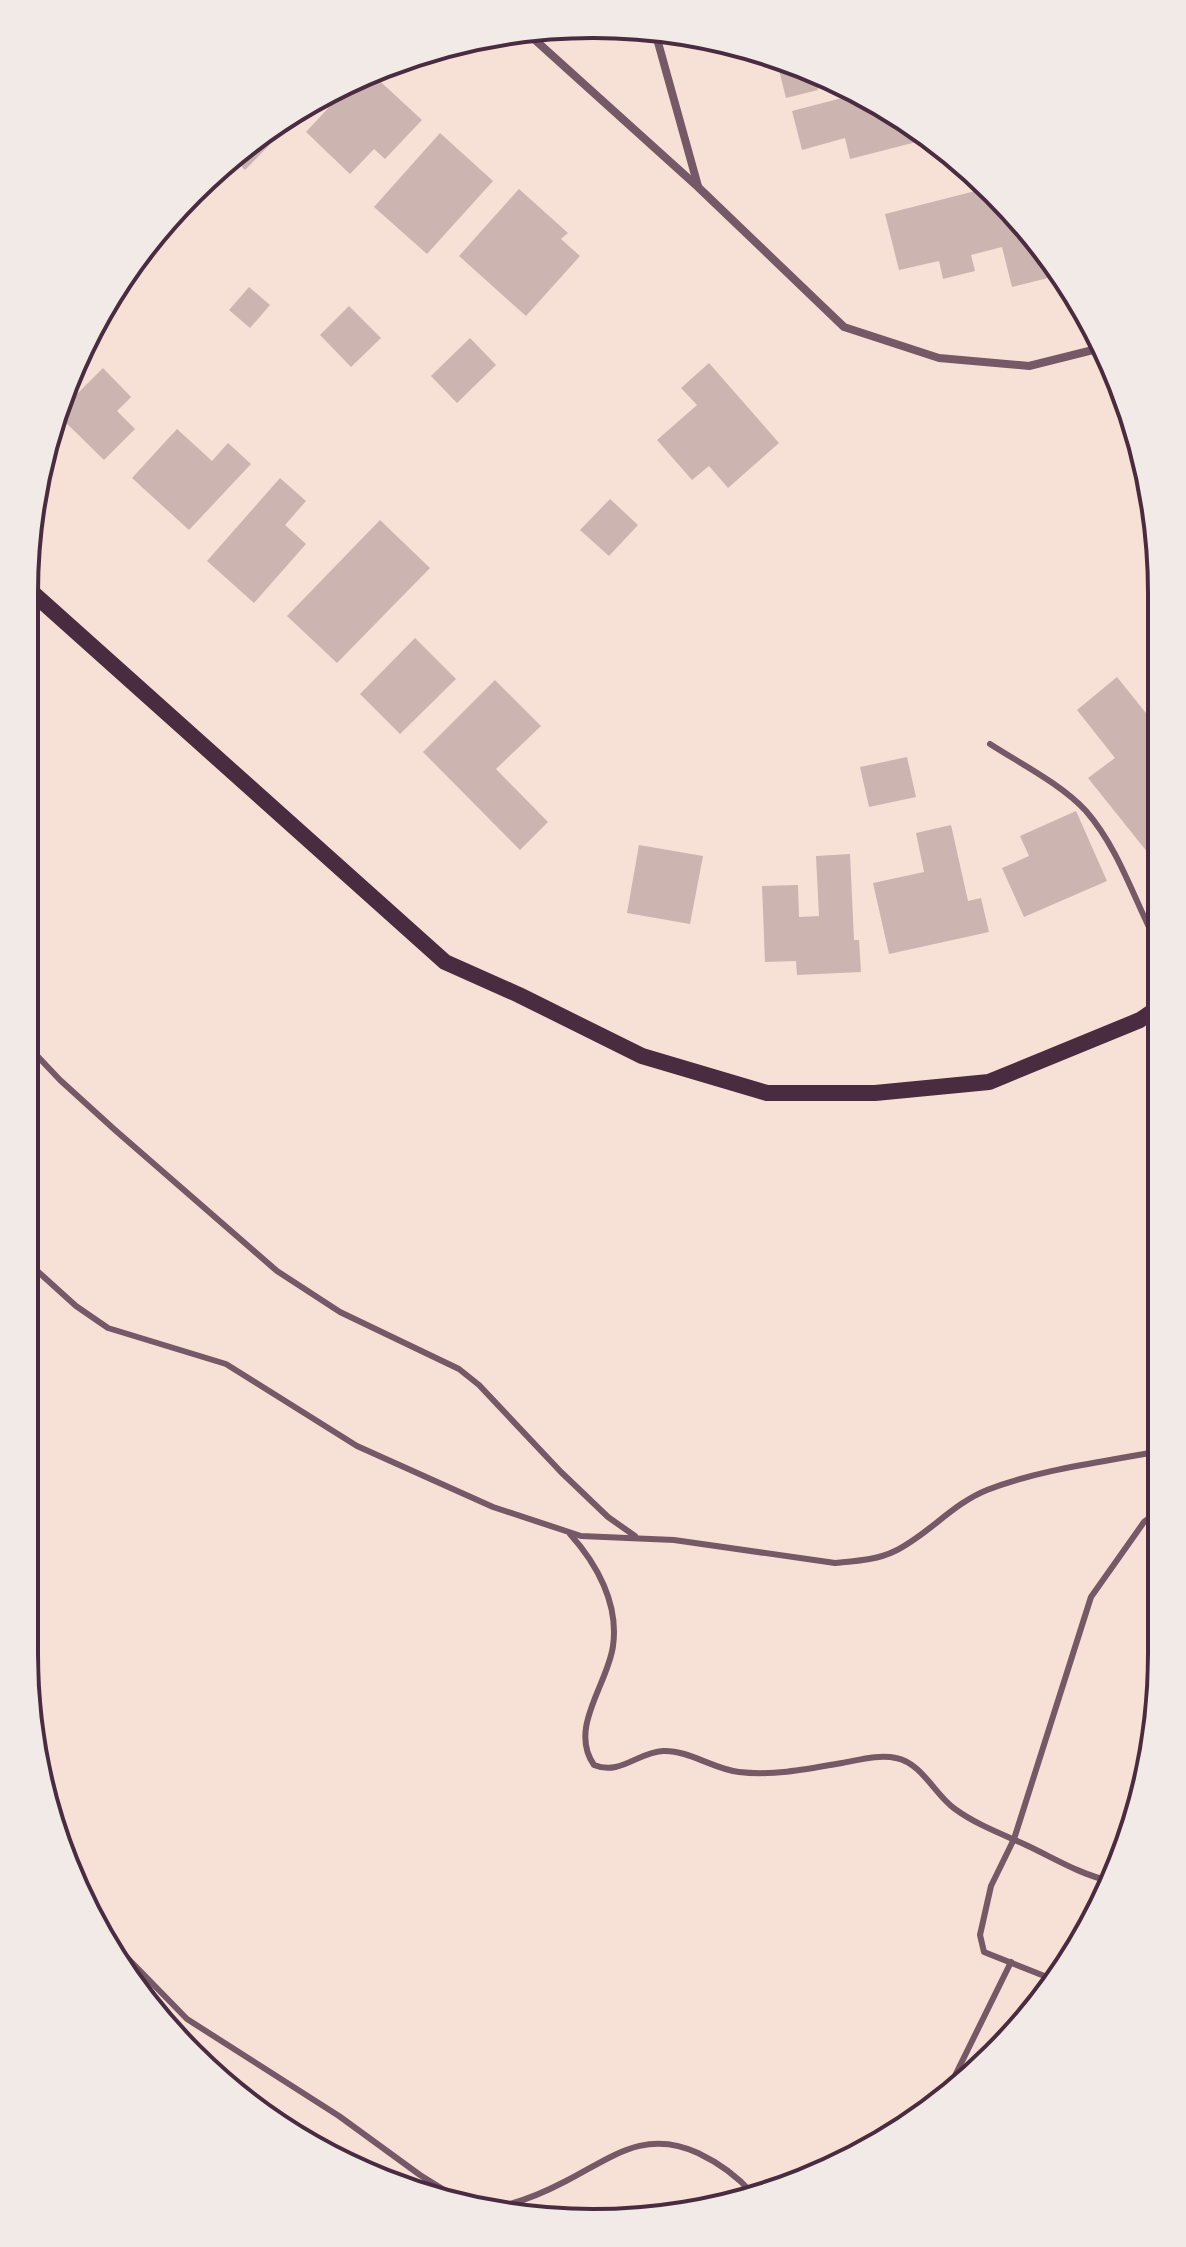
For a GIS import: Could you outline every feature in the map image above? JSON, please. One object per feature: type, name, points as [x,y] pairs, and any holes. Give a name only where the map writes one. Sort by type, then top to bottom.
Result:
[{"type":"main road","points":[[38,598],[445,962],[642,1056],[767,1093],[875,1093],[989,1082],[1126,1026],[1148,1013]]},
{"type":"street","points":[[536,41],[698,187],[844,327],[939,358],[1029,366],[1092,350]]},
{"type":"street","points":[[658,42],[698,187]]},
{"type":"lane","points":[[990,744],[1058,788],[1086,811],[1111,846],[1148,924]]},
{"type":"lane","points":[[38,1056],[99,1116],[277,1271],[340,1312],[459,1369],[479,1385],[608,1517],[638,1537]]},
{"type":"lane","points":[[38,1272],[76,1306],[108,1328],[226,1364],[373,1454],[493,1507],[570,1534],[674,1540],[835,1563],[868,1559],[895,1551],[968,1499],[986,1490],[1059,1471],[1148,1453]]},
{"type":"lane","points":[[1044,1976],[984,1952],[980,1935],[991,1886],[1014,1839],[1091,1597],[1148,1519]]},
{"type":"lane","points":[[570,1534],[595,1567],[606,1591],[613,1620],[613,1649],[593,1702],[586,1734],[585,1748],[594,1765],[604,1769],[615,1767],[660,1751],[672,1751],[711,1766],[747,1773],[789,1772],[872,1758],[898,1758],[917,1769],[953,1807],[1066,1866],[1101,1878]]},
{"type":"lane","points":[[956,2073],[1011,1962]]},
{"type":"lane","points":[[134,1964],[187,2019],[339,2116],[440,2187]]},
{"type":"lane","points":[[510,2202],[544,2192],[616,2153],[653,2143],[675,2145],[712,2160],[731,2172],[746,2187]]},
{"type":"building","points":[[779,70],[817,85],[818,90],[786,98]]},
{"type":"building","points":[[379,81],[422,120],[385,159],[374,149],[350,174],[306,132],[333,103]]},
{"type":"building","points":[[843,98],[916,142],[850,159],[845,138],[802,150],[792,111]]},
{"type":"building","points":[[440,133],[493,181],[427,254],[374,207]]},
{"type":"building","points":[[275,139],[245,170],[240,165]]},
{"type":"building","points":[[519,189],[568,233],[561,239],[580,256],[526,316],[459,256]]},
{"type":"building","points":[[975,191],[1010,227],[1049,278],[1012,287],[1002,247],[971,255],[975,271],[943,279],[939,261],[899,270],[885,214]]},
{"type":"building","points":[[249,287],[270,305],[250,328],[229,310]]},
{"type":"building","points":[[349,306],[381,338],[351,367],[320,335]]},
{"type":"building","points":[[470,338],[496,365],[457,403],[431,376]]},
{"type":"building","points":[[709,363],[779,443],[728,488],[709,466],[692,480],[657,440],[697,405],[681,388]]},
{"type":"building","points":[[103,368],[131,397],[117,411],[135,429],[104,460],[65,422],[74,397]]},
{"type":"building","points":[[177,429],[212,461],[228,443],[251,464],[189,530],[132,478]]},
{"type":"building","points":[[280,478],[306,501],[285,525],[306,544],[254,603],[207,561]]},
{"type":"building","points":[[610,499],[638,525],[609,556],[580,530]]},
{"type":"building","points":[[380,520],[430,568],[337,663],[287,616]]},
{"type":"building","points":[[415,638],[456,679],[400,734],[360,694]]},
{"type":"building","points":[[1117,677],[1148,716],[1148,853],[1088,778],[1115,758],[1077,710]]},
{"type":"building","points":[[495,680],[541,726],[496,769],[548,822],[520,850],[423,752]]},
{"type":"building","points":[[907,757],[916,797],[869,807],[860,767]]},
{"type":"building","points":[[1076,811],[1107,881],[1024,917],[1002,868],[1029,856],[1020,836]]},
{"type":"building","points":[[951,825],[968,901],[981,898],[989,932],[889,954],[873,883],[924,872],[916,833]]},
{"type":"building","points":[[639,845],[703,856],[690,924],[627,913]]},
{"type":"building","points":[[850,854],[854,940],[859,940],[861,972],[797,975],[796,961],[765,962],[762,886],[798,885],[799,917],[819,916],[816,856]]}]
